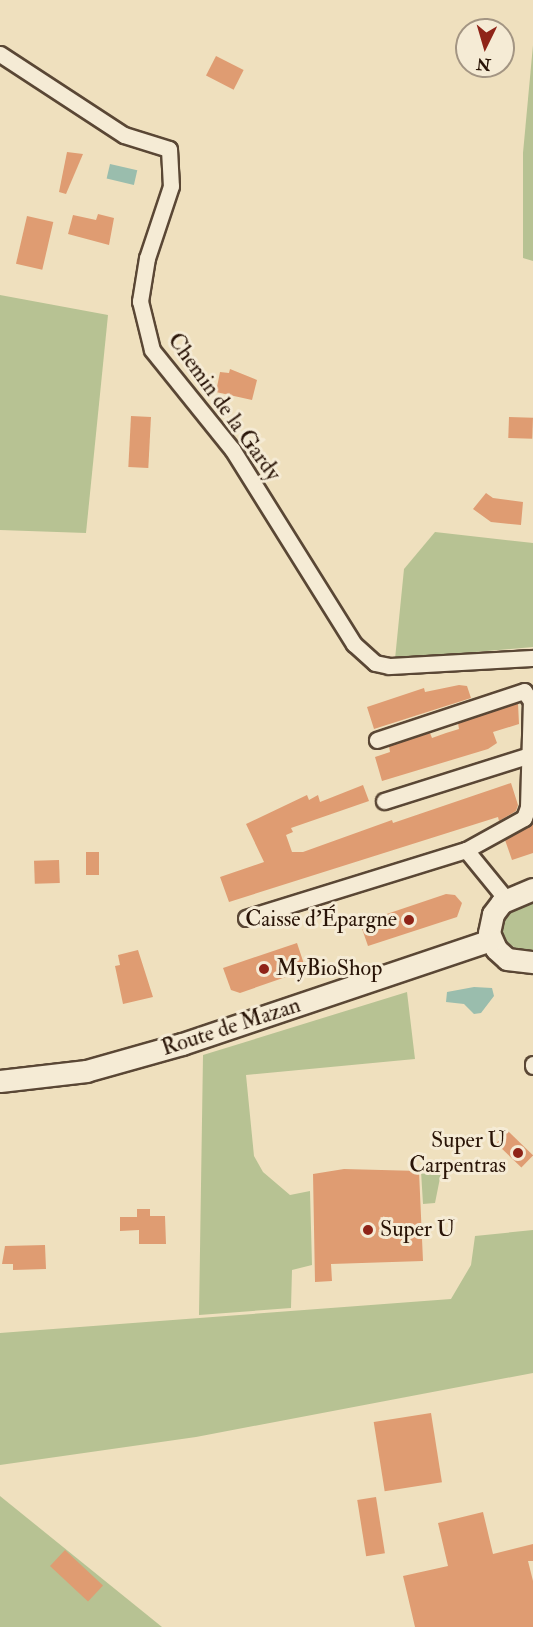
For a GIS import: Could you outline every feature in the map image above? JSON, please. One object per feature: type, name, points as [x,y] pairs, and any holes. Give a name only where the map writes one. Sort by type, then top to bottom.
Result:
[{"type":"main road","points":[[533,889],[506,899],[491,920],[491,940],[507,959],[533,962]]},
{"type":"main road","name":"Route de Mazan","points":[[0,1081],[96,1068],[491,940]]},
{"type":"street","name":"Chemin de la Gardy","points":[[0,54],[124,135],[169,149],[171,186],[147,258],[140,301],[152,350],[232,449],[354,644],[375,663],[389,666],[533,658]]},
{"type":"street","points":[[246,918],[466,850],[524,818],[528,807],[531,701],[524,691],[377,740]]},
{"type":"street","points":[[384,801],[530,756]]},
{"type":"street","points":[[466,850],[506,899]]},
{"type":"shaded area","points":[[533,45],[533,261],[523,258],[523,153]]},
{"type":"shaded area","points":[[110,164],[137,170],[134,185],[107,179]]},
{"type":"shaded area","points":[[0,295],[108,315],[86,533],[0,530]]},
{"type":"shaded area","points":[[435,532],[533,543],[533,647],[395,659],[404,569]]},
{"type":"shaded area","points":[[533,901],[533,950],[520,951],[504,940],[501,924],[509,910]]},
{"type":"shaded area","points":[[474,987],[492,988],[494,996],[481,1013],[474,1014],[464,1004],[446,1002],[447,992]]},
{"type":"shaded area","points":[[407,992],[415,1059],[246,1075],[254,1156],[263,1172],[290,1195],[310,1191],[312,1265],[292,1270],[291,1308],[199,1315],[203,1055]]},
{"type":"shaded area","points":[[428,1160],[440,1163],[441,1173],[435,1203],[423,1204],[421,1171],[427,1171]]},
{"type":"shaded area","points":[[533,1230],[533,1373],[196,1437],[0,1465],[0,1333],[451,1299],[471,1265],[475,1236]]},
{"type":"shaded area","points":[[0,1496],[162,1627],[0,1627]]},
{"type":"building","points":[[216,56],[244,70],[234,90],[206,76]]},
{"type":"building","points":[[67,152],[83,154],[66,194],[59,192]]},
{"type":"building","points":[[98,214],[114,218],[109,245],[68,234],[73,215],[96,220]]},
{"type":"building","points":[[27,216],[53,222],[42,270],[16,264]]},
{"type":"building","points":[[230,369],[257,380],[252,400],[216,392],[220,372],[229,373]]},
{"type":"building","points":[[131,416],[151,417],[148,468],[128,467]]},
{"type":"building","points":[[509,417],[533,418],[532,439],[508,438]]},
{"type":"building","points":[[486,493],[493,498],[523,502],[521,525],[491,522],[473,509]]},
{"type":"building","points":[[459,685],[467,686],[471,698],[374,729],[367,707],[424,688],[425,692]]},
{"type":"building","points":[[518,703],[519,724],[493,732],[497,743],[488,749],[382,781],[375,757],[390,752],[389,746],[430,733],[432,738],[459,729],[458,723]]},
{"type":"building","points":[[511,783],[518,805],[516,811],[499,821],[498,817],[229,902],[220,877],[264,862],[246,824],[307,795],[309,800],[318,795],[320,802],[363,785],[369,801],[291,828],[293,832],[286,835],[292,852],[303,852],[392,820],[393,823]]},
{"type":"building","points":[[533,824],[533,853],[512,860],[505,840]]},
{"type":"building","points":[[86,852],[99,852],[99,875],[86,875]]},
{"type":"building","points":[[59,860],[60,883],[35,884],[34,861]]},
{"type":"building","name":"Caisse d'Épargne","points":[[446,894],[455,895],[462,903],[457,917],[368,946],[360,923]]},
{"type":"building","name":"MyBioShop","points":[[297,943],[306,970],[240,993],[231,990],[223,968]]},
{"type":"building","points":[[138,950],[153,997],[123,1004],[115,966],[120,965],[118,955]]},
{"type":"building","points":[[508,1131],[533,1155],[521,1168],[496,1143]]},
{"type":"building","name":"Super U","points":[[344,1169],[419,1171],[423,1261],[331,1264],[332,1281],[315,1282],[313,1174]]},
{"type":"building","points":[[137,1209],[150,1209],[150,1216],[165,1216],[166,1244],[139,1244],[139,1230],[120,1231],[120,1217],[137,1217]]},
{"type":"building","points":[[45,1245],[46,1269],[13,1270],[13,1264],[2,1264],[5,1246]]},
{"type":"building","points":[[431,1413],[442,1482],[385,1491],[374,1422]]},
{"type":"building","points":[[376,1497],[385,1553],[366,1556],[357,1500]]},
{"type":"building","points":[[483,1512],[493,1554],[533,1544],[533,1561],[528,1561],[533,1581],[533,1627],[415,1627],[403,1576],[448,1566],[438,1523]]},
{"type":"building","points":[[65,1550],[103,1585],[88,1602],[50,1566]]},
{"type":"place","name":"Caisse d'Épargne","points":[[409,920]]},
{"type":"place","name":"MyBioShop","points":[[264,969]]},
{"type":"place","name":"Super U Carpentras","points":[[518,1153]]},
{"type":"place","name":"Super U","points":[[368,1230]]}]
